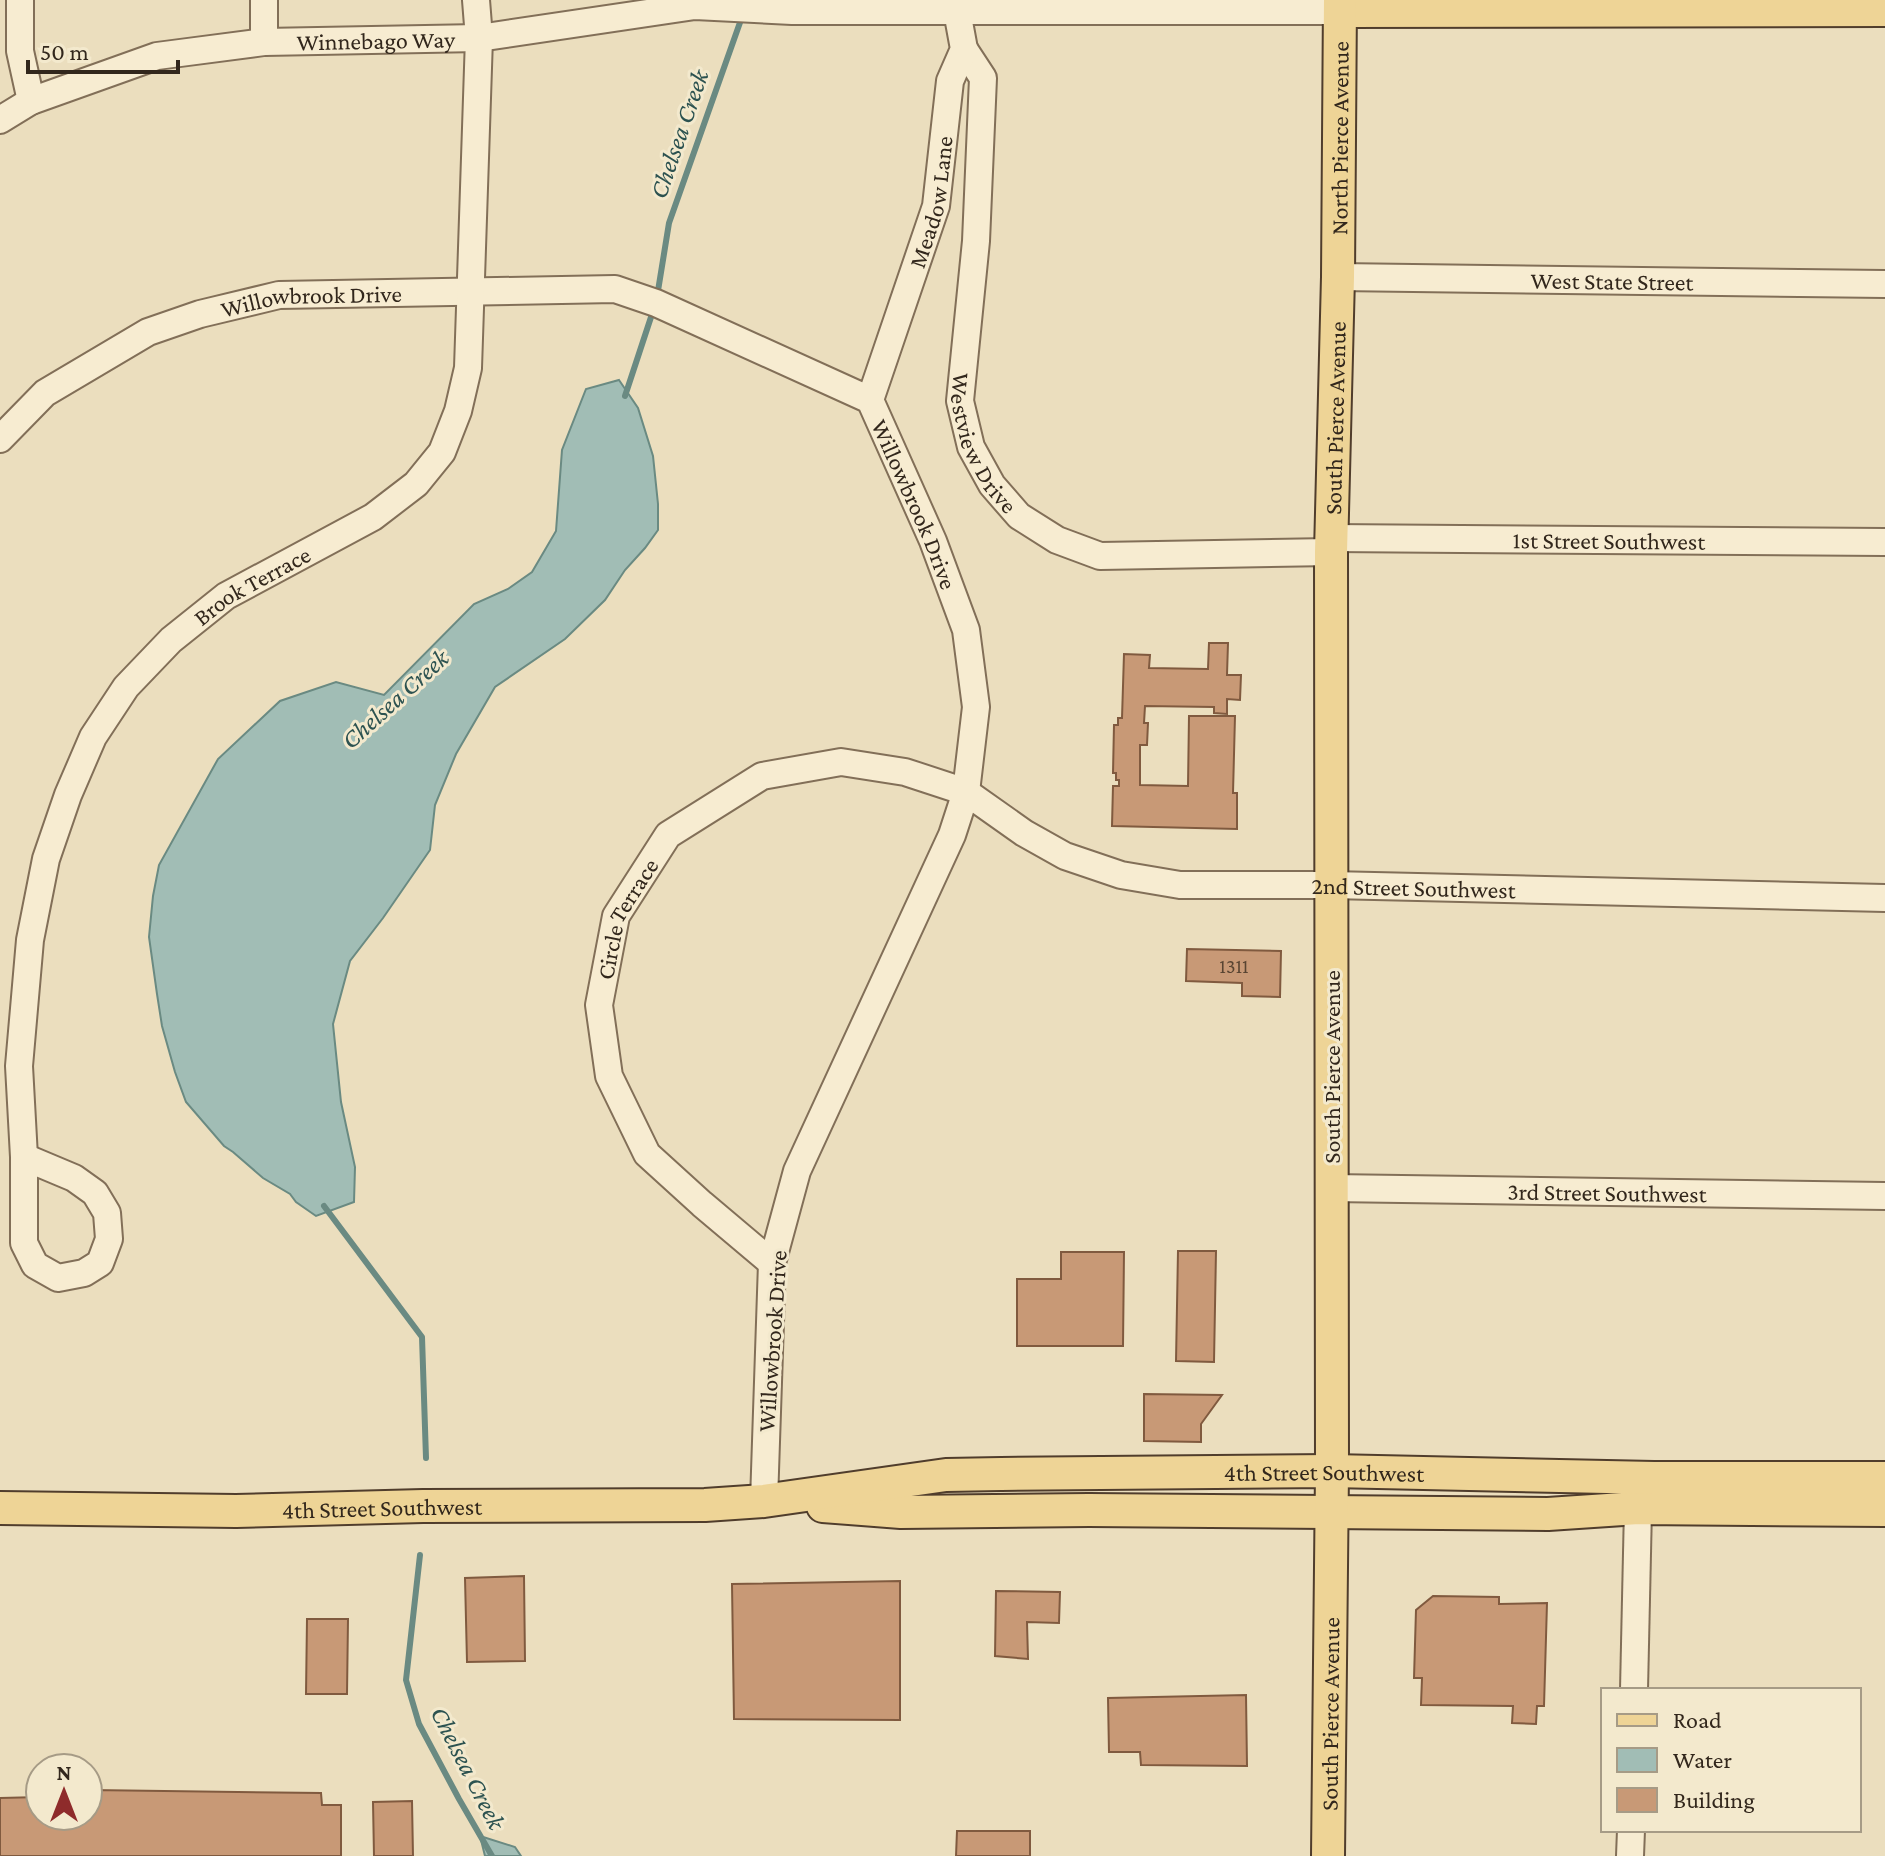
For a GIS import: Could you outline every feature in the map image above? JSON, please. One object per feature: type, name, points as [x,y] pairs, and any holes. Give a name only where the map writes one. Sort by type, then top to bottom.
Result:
[{"type":"main road","points":[[1340,5],[1875,7]]},
{"type":"main road","name":"North Pierce Avenue","points":[[1338,277],[1340,5]]},
{"type":"main road","name":"South Pierce Avenue","points":[[1328,1856],[1332,1512],[1331,545],[1338,277]]},
{"type":"main road","name":"4th Street Southwest","points":[[0,1508],[236,1511],[423,1506],[705,1505],[764,1501],[946,1475],[1332,1471],[1654,1478],[1885,1478]]},
{"type":"main road","name":"4th Street Southwest","points":[[764,1501],[901,1512],[1089,1510],[1548,1514],[1638,1508],[1885,1510]]},
{"type":"street","points":[[20,0],[20,51],[31,101]]},
{"type":"street","points":[[264,0],[264,42]]},
{"type":"street","name":"Brook Terrace","points":[[24,1157],[74,1178],[95,1193],[107,1213],[109,1239],[100,1263],[84,1273],[58,1278],[35,1265],[24,1243],[24,1157],[10,1066],[46,859],[68,795],[93,737],[126,687],[171,640],[226,596],[373,517],[416,484],[442,452],[458,411],[468,368],[479,38],[476,0]]},
{"type":"street","name":"Winnebago Way","points":[[0,120],[31,101],[157,56],[264,42],[479,38],[695,6],[792,11],[956,6],[1340,5]]},
{"type":"street","points":[[956,6],[964,49]]},
{"type":"street","name":"Meadow Lane","points":[[870,400],[936,206],[950,81],[964,49]]},
{"type":"street","name":"Westview Drive","points":[[964,49],[983,78],[976,241],[960,401],[971,447],[992,485],[1019,516],[1057,540],[1100,556],[1331,545]]},
{"type":"street","name":"West State Street","points":[[1338,277],[1885,284]]},
{"type":"street","name":"Willowbrook Drive","points":[[0,439],[45,393],[148,332],[200,314],[279,295],[615,289],[656,303],[870,400],[933,541],[966,630],[976,707],[966,792],[952,835],[797,1171],[772,1263],[764,1501]]},
{"type":"street","name":"1st Street Southwest","points":[[1331,545],[1885,542]]},
{"type":"street","name":"Circle Terrace","points":[[772,1263],[647,1154],[609,1076],[599,1005],[616,916],[668,835],[762,776],[841,762],[905,772],[966,792]]},
{"type":"street","name":"2nd Street Southwest","points":[[966,792],[1024,833],[1065,856],[1121,875],[1180,885],[1331,885],[1885,898]]},
{"type":"street","name":"3rd Street Southwest","points":[[1331,1188],[1885,1196]]},
{"type":"street","points":[[1634,1688],[1638,1508]]},
{"type":"street","points":[[1630,1856],[1631,1832]]},
{"type":"water","points":[[619,380],[638,408],[653,456],[658,530],[605,600],[565,639],[495,687],[456,754],[435,805],[430,850],[350,961],[333,1024],[341,1102],[355,1167],[354,1202],[316,1216],[224,1146],[186,1102],[162,1026],[149,937],[159,865],[218,759],[280,701],[336,682],[384,695],[474,604],[508,589],[532,572],[556,531],[562,450],[586,389]]},
{"type":"water","points":[[480,1836],[515,1847],[521,1856],[485,1856]]},
{"type":"building","points":[[1209,643],[1228,643],[1227,675],[1241,675],[1240,700],[1227,699],[1227,714],[1214,713],[1214,707],[1145,706],[1147,745],[1140,745],[1140,785],[1188,786],[1189,716],[1235,716],[1233,793],[1237,793],[1237,829],[1112,826],[1113,786],[1119,786],[1116,773],[1113,773],[1114,725],[1118,725],[1118,718],[1122,718],[1124,654],[1150,655],[1149,668],[1208,669]]},
{"type":"building","points":[[1187,949],[1281,951],[1280,997],[1242,996],[1242,983],[1186,981]]},
{"type":"building","points":[[1178,1251],[1216,1251],[1214,1362],[1176,1361]]},
{"type":"building","points":[[1061,1252],[1124,1252],[1123,1346],[1017,1346],[1017,1279],[1061,1279]]},
{"type":"building","points":[[1144,1394],[1222,1395],[1201,1424],[1201,1442],[1144,1441]]},
{"type":"building","points":[[524,1576],[525,1661],[467,1662],[465,1578]]},
{"type":"building","points":[[900,1581],[900,1720],[734,1719],[732,1584]]},
{"type":"building","points":[[996,1591],[1060,1592],[1059,1623],[1027,1622],[1028,1659],[995,1656]]},
{"type":"building","points":[[1433,1596],[1499,1597],[1499,1604],[1547,1603],[1544,1706],[1537,1706],[1536,1724],[1512,1723],[1513,1706],[1421,1705],[1422,1678],[1414,1678],[1416,1610]]},
{"type":"building","points":[[307,1619],[348,1619],[347,1694],[306,1694]]},
{"type":"building","points":[[1246,1695],[1247,1766],[1141,1765],[1140,1752],[1109,1752],[1108,1698]]},
{"type":"building","points":[[104,1790],[321,1793],[322,1805],[341,1805],[341,1856],[0,1856],[0,1798],[24,1797],[24,1832],[104,1832]]},
{"type":"building","points":[[412,1801],[413,1856],[374,1856],[373,1802]]},
{"type":"building","points":[[957,1831],[1030,1831],[1030,1856],[956,1856]]},
{"type":"waterway","name":"Chelsea Creek","points":[[657,297],[669,223],[743,14]]},
{"type":"waterway","name":"Chelsea Creek","points":[[625,396],[654,308]]},
{"type":"waterway","name":"Chelsea Creek","points":[[324,1206],[422,1337],[426,1458]]},
{"type":"waterway","name":"Chelsea Creek","points":[[420,1555],[406,1680],[419,1724],[492,1856]]}]
